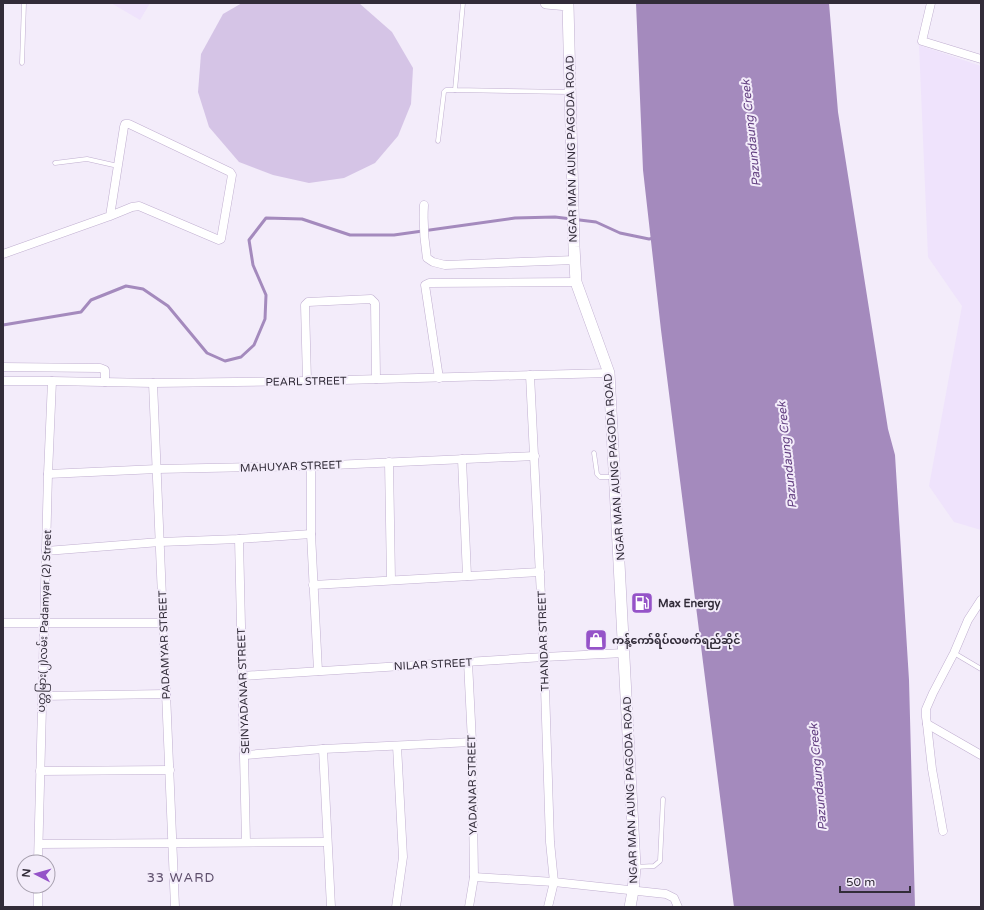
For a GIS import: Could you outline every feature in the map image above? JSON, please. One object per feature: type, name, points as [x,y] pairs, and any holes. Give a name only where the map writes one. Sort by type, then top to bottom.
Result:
[{"type":"main road","name":"NGAR MAN AUNG PAGODA ROAD","points":[[546,3],[568,5],[576,282],[610,373],[635,867],[630,907]]},
{"type":"street","points":[[931,3],[922,41],[981,59]]},
{"type":"street","points":[[3,254],[110,216],[132,206],[139,206],[219,240],[221,239],[232,178],[230,172],[129,124],[125,124],[110,216]]},
{"type":"street","points":[[424,205],[423,222],[427,258],[433,262],[445,265],[575,260]]},
{"type":"street","points":[[439,378],[425,285],[429,283],[576,282]]},
{"type":"street","points":[[307,381],[305,305],[308,302],[371,299],[375,303],[376,379]]},
{"type":"street","points":[[3,367],[100,368],[105,370],[105,382]]},
{"type":"street","name":"PEARL STREET","points":[[3,382],[52,381],[153,383],[307,381],[610,373]]},
{"type":"street","name":"THANDAR STREET","points":[[530,375],[544,657],[550,842],[554,882],[548,907]]},
{"type":"street","name":"ပတ္တမြား(၂)လမ်း Padamyar (2) Street","points":[[38,854],[48,474],[52,381]]},
{"type":"street","name":"PADAMYAR STREET","points":[[153,383],[176,907]]},
{"type":"street","name":"MAHUYAR STREET","points":[[48,474],[157,469],[310,466],[535,456]]},
{"type":"street","points":[[462,459],[467,576]]},
{"type":"street","points":[[389,462],[391,580]]},
{"type":"street","points":[[310,466],[311,534],[318,671]]},
{"type":"street","points":[[46,551],[160,542],[239,540],[311,534]]},
{"type":"street","name":"SEINYADANAR STREET","points":[[239,540],[246,842]]},
{"type":"street","points":[[313,585],[540,572]]},
{"type":"street","points":[[943,831],[932,769],[926,709],[954,653],[968,620],[981,600]]},
{"type":"street","points":[[3,623],[163,623]]},
{"type":"street","name":"NILAR STREET","points":[[242,676],[544,657],[624,654]]},
{"type":"street","name":"YADANAR STREET","points":[[468,662],[472,742],[474,877],[469,907]]},
{"type":"street","points":[[42,696],[166,694]]},
{"type":"street","points":[[927,724],[981,755]]},
{"type":"street","points":[[245,756],[323,749],[472,742]]},
{"type":"street","points":[[396,907],[403,857],[397,746]]},
{"type":"street","points":[[323,749],[331,907]]},
{"type":"street","points":[[40,771],[170,770]]},
{"type":"street","points":[[39,844],[327,842]]},
{"type":"street","points":[[474,877],[554,882],[666,894],[674,898],[678,907]]},
{"type":"street","points":[[38,894],[38,907]]},
{"type":"lane","points":[[22,62],[24,3]]},
{"type":"lane","points":[[455,90],[463,3]]},
{"type":"lane","points":[[438,141],[444,92],[446,90],[570,92]]},
{"type":"lane","points":[[56,163],[87,159],[118,166]]},
{"type":"lane","points":[[594,453],[598,474],[600,477],[615,477]]},
{"type":"lane","points":[[954,653],[981,668]]},
{"type":"lane","points":[[635,867],[654,866],[660,861],[663,799]]},
{"type":"shaded area","points":[[111,3],[150,3],[140,20]]},
{"type":"shaded area","points":[[242,3],[359,3],[392,32],[413,68],[411,104],[398,136],[375,163],[344,178],[309,183],[273,175],[239,162],[209,127],[198,92],[201,54],[223,14]]},
{"type":"shaded area","points":[[919,45],[981,66],[981,530],[954,522],[929,486],[962,306],[928,257]]},
{"type":"water","name":"Pazundaung Creek","points":[[636,3],[829,3],[838,112],[888,429],[895,455],[909,680],[915,907],[734,907],[661,330],[643,170]]},
{"type":"waterway","points":[[3,325],[81,312],[91,300],[126,286],[143,289],[168,306],[207,353],[225,361],[241,357],[254,345],[265,319],[266,295],[253,265],[249,240],[266,218],[302,219],[350,235],[394,235],[515,218],[555,217],[596,222],[620,233],[649,239],[654,238]]},
{"type":"place","name":"Max Energy","points":[[642,603]]},
{"type":"place","name":"ကန့်ကော်ရိပ်လဖက်ရည်ဆိုင်","points":[[596,640]]},
{"type":"district","name":"33 WARD","points":[[181,877]]}]
